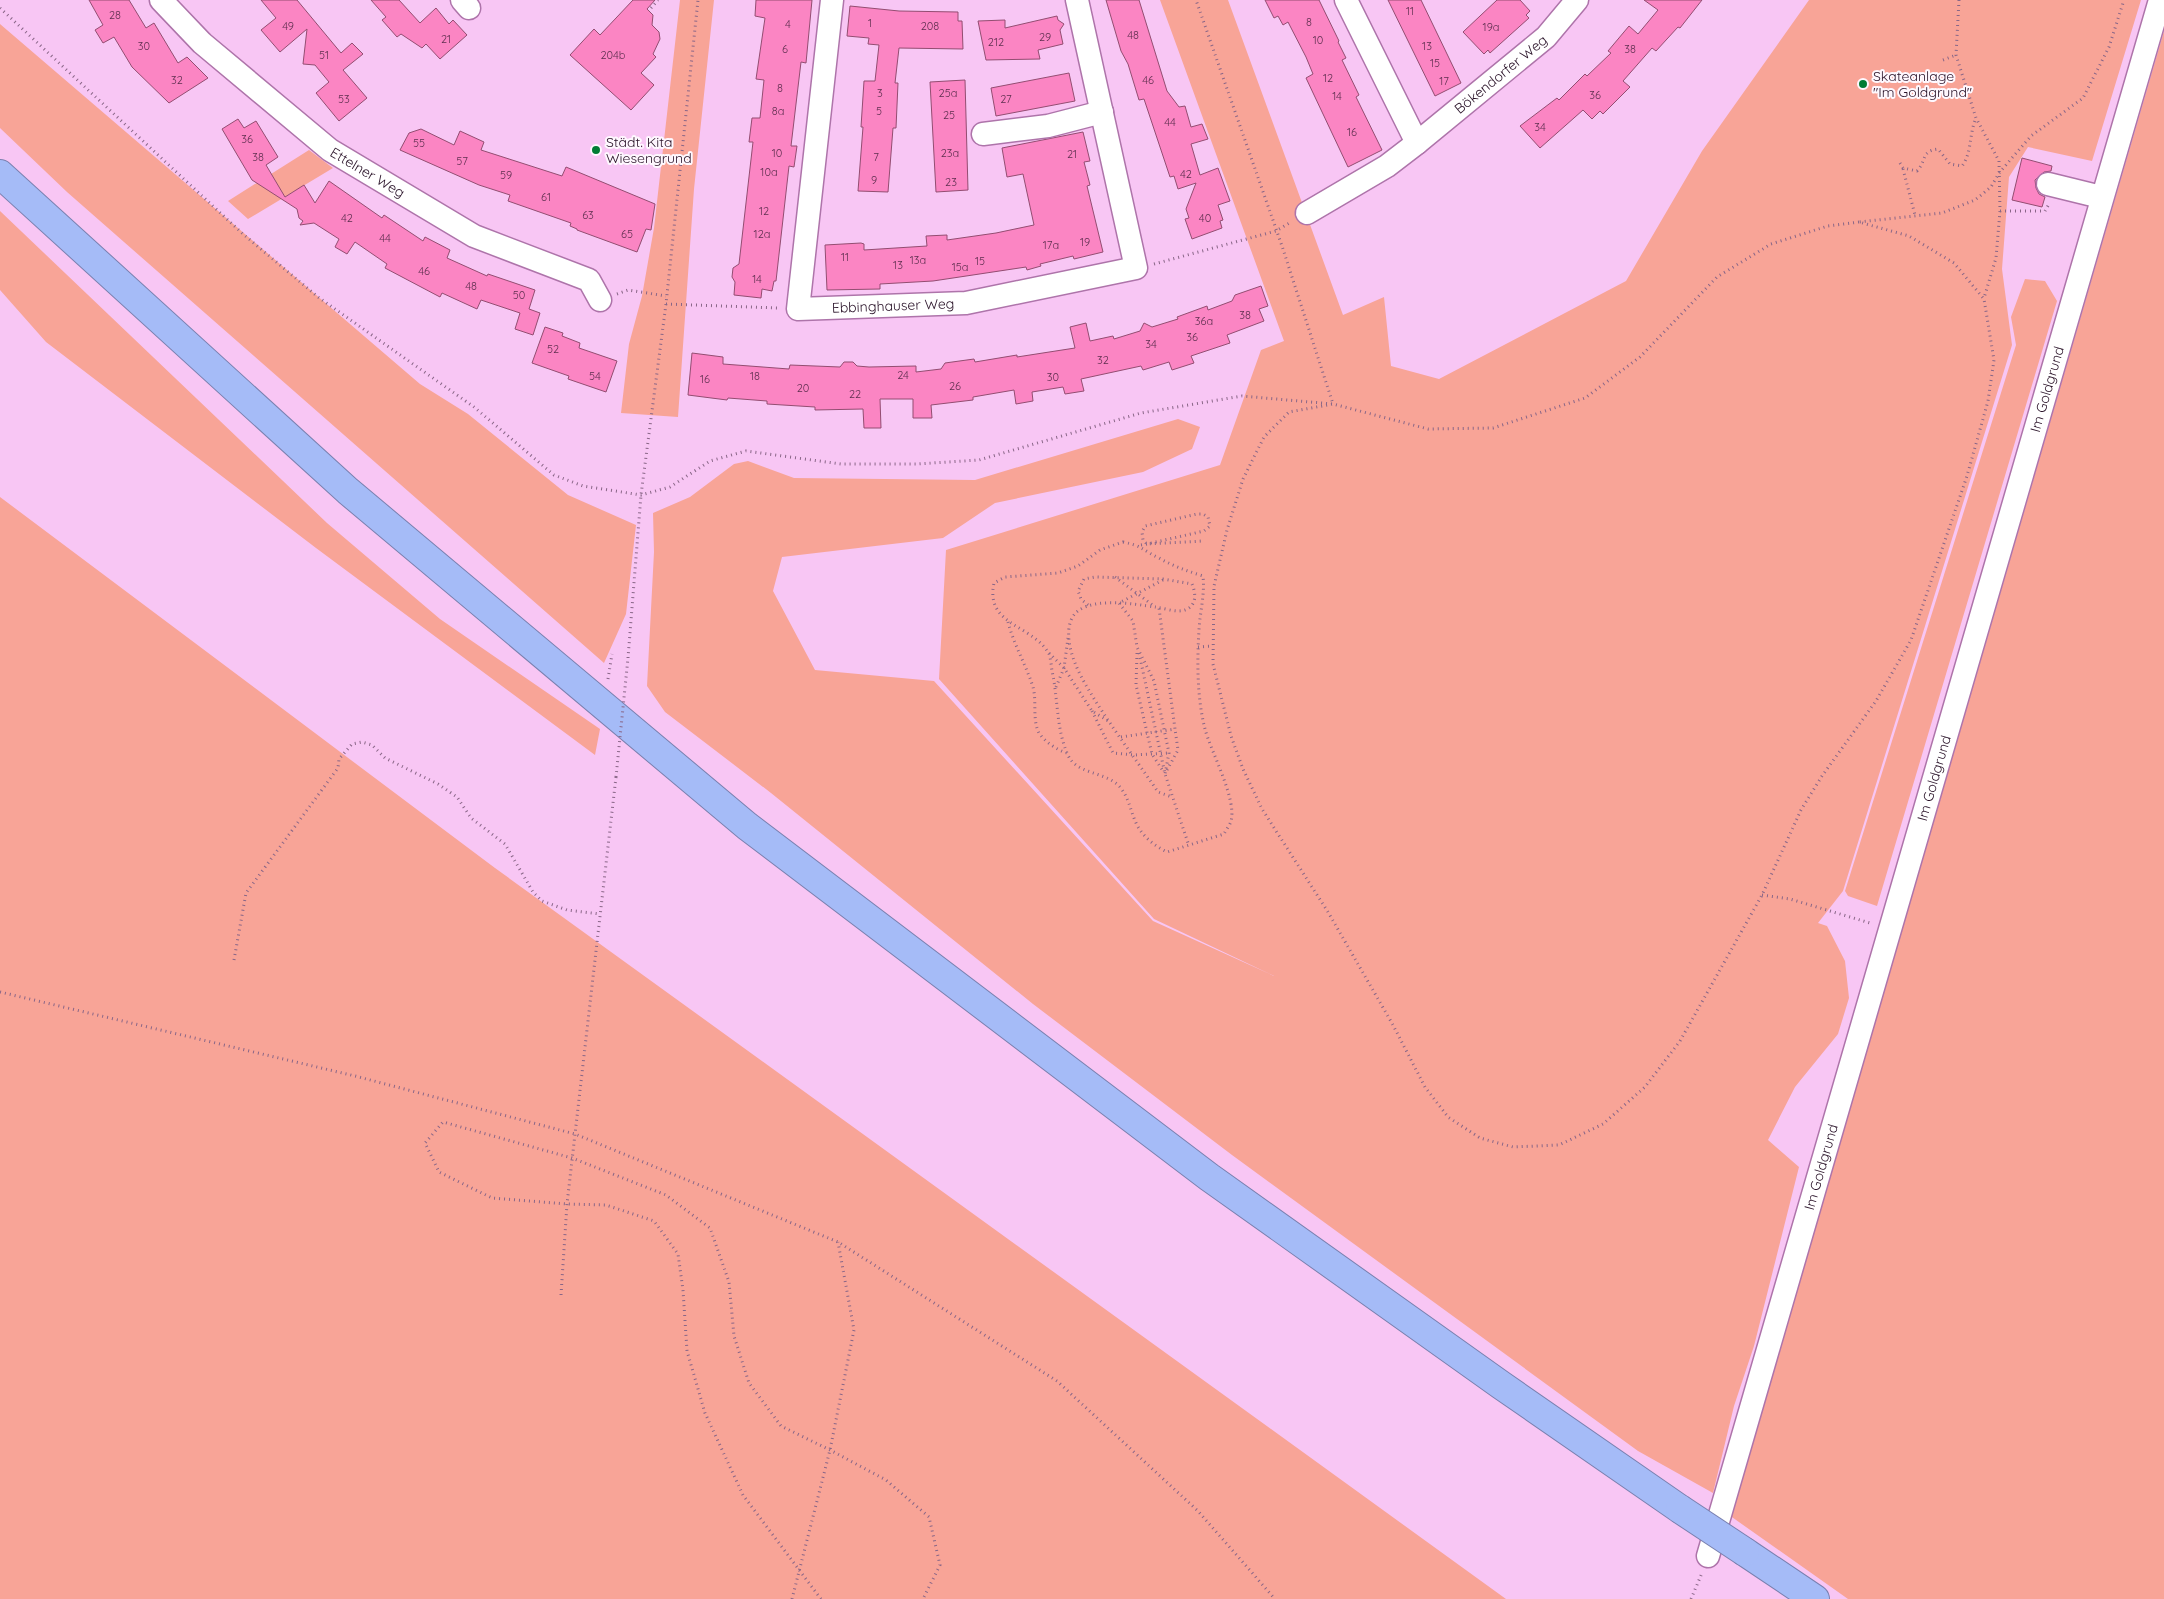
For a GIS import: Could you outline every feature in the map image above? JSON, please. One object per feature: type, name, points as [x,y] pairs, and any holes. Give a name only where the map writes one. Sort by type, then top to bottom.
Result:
[{"type":"highway","points":[[0,174],[348,490],[747,826],[1209,1177],[1501,1385],[1680,1509],[1815,1599]]},
{"type":"street","name":"Ettelner Weg","points":[[161,0],[202,43],[330,150],[474,236],[589,280],[600,300]]},
{"type":"street","points":[[798,309],[832,0]]},
{"type":"street","points":[[1077,0],[1136,268]]},
{"type":"street","points":[[1346,0],[1417,143]]},
{"type":"street","name":"Bökendorfer Weg","points":[[1307,214],[1387,166],[1417,143],[1546,37],[1577,0]]},
{"type":"street","name":"Im Goldgrund","points":[[1708,1556],[1888,929],[2160,0]]},
{"type":"street","points":[[983,134],[1048,126],[1102,112]]},
{"type":"street","points":[[2054,185],[2102,197]]},
{"type":"street","name":"Ebbinghauser Weg","points":[[798,309],[966,303],[1136,268]]},
{"type":"path","points":[[651,8],[658,0]]},
{"type":"path","points":[[561,1295],[574,1134],[628,658],[641,496],[666,304],[698,0]]},
{"type":"path","points":[[1196,0],[1276,231],[1332,404]]},
{"type":"path","points":[[1332,404],[1289,412],[1264,437],[1243,479],[1227,530],[1214,586],[1213,664],[1231,736],[1243,769],[1262,809],[1328,912],[1393,1025],[1425,1087],[1448,1117],[1480,1138],[1513,1147],[1559,1145],[1602,1124],[1610,1118],[1645,1087],[1680,1041],[1762,895],[1801,810],[1822,776],[1876,702],[1911,640],[1967,476],[1988,401],[1994,360],[1984,299],[1996,258],[2000,211],[1999,161],[1976,118],[1956,55],[1958,0]]},
{"type":"path","points":[[0,8],[243,234],[318,297],[474,407],[554,475],[583,486],[641,496],[670,487],[710,461],[746,451],[841,464],[917,464],[978,460],[1142,413],[1242,396],[1332,404],[1428,429],[1493,428],[1586,398],[1640,357],[1717,277],[1771,244],[1828,226],[1942,213],[1975,200],[1991,187],[1999,173],[2031,136],[2083,98],[2109,47],[2124,0]]},
{"type":"path","points":[[1943,60],[1956,55]]},
{"type":"path","points":[[1903,168],[1917,171],[1922,166],[1925,154],[1930,150],[1938,149],[1950,164],[1962,166],[1968,159],[1972,128],[1976,118]]},
{"type":"path","points":[[1900,163],[1903,168],[1915,216]]},
{"type":"path","points":[[2000,211],[2045,211],[2054,185]]},
{"type":"path","points":[[1136,268],[1276,231],[1307,214]]},
{"type":"path","points":[[1860,222],[1909,236],[1954,263],[1984,299]]},
{"type":"path","points":[[600,300],[628,290],[666,296]]},
{"type":"path","points":[[666,304],[798,309]]},
{"type":"path","points":[[1169,753],[1134,755],[1113,753],[1092,711],[1064,668],[1030,633],[1008,621],[996,611],[992,594],[994,583],[1005,577],[1058,573],[1078,566],[1100,550],[1123,542],[1140,545],[1147,544],[1204,531],[1210,526],[1208,517],[1203,514],[1197,514],[1146,526],[1142,532],[1142,540],[1147,544],[1203,541]]},
{"type":"path","points":[[1048,653],[1056,687],[1057,710],[1067,753],[1076,766],[1116,784],[1128,799],[1137,826],[1152,844],[1167,852],[1224,834],[1232,821],[1230,802],[1206,729],[1200,699],[1198,647],[1204,589],[1203,576],[1163,561],[1140,545]]},
{"type":"path","points":[[1056,687],[1064,668],[1072,617],[1088,605],[1119,603],[1176,611],[1186,610],[1194,603],[1195,592],[1192,584],[1163,579],[1095,577],[1084,579],[1078,591],[1081,599],[1088,605]]},
{"type":"path","points":[[1115,577],[1154,607]]},
{"type":"path","points":[[1119,603],[1163,579]]},
{"type":"path","points":[[1119,603],[1133,621],[1164,774],[1190,846]]},
{"type":"path","points":[[1159,608],[1178,750],[1164,774]]},
{"type":"path","points":[[1008,621],[1033,689],[1035,716],[1040,733],[1056,749],[1067,753]]},
{"type":"path","points":[[1068,635],[1074,658],[1083,679],[1158,792],[1172,797]]},
{"type":"path","points":[[1198,647],[1213,646]]},
{"type":"path","points":[[1137,647],[1154,681],[1169,753],[1164,774]]},
{"type":"path","points":[[1137,647],[1136,685],[1152,754],[1164,774]]},
{"type":"path","points":[[608,679],[612,654]]},
{"type":"path","points":[[1092,711],[1112,723]]},
{"type":"path","points":[[1121,736],[1175,729]]},
{"type":"path","points":[[234,960],[246,893],[338,768],[339,759],[346,749],[352,744],[362,742],[372,745],[385,758],[438,784],[457,797],[471,818],[505,844],[533,892],[542,901],[567,910],[600,914]]},
{"type":"path","points":[[1762,895],[1790,899],[1888,929]]},
{"type":"path","points":[[0,992],[355,1076],[574,1134],[838,1242],[1058,1381],[1198,1510],[1276,1599]]},
{"type":"path","points":[[821,1599],[743,1495],[705,1413],[687,1351],[683,1290],[678,1254],[654,1221],[606,1205],[492,1198],[439,1172],[425,1143],[443,1122],[572,1158],[666,1195],[710,1228],[730,1282],[734,1336],[749,1383],[781,1426],[886,1480],[929,1517],[940,1565],[923,1599]]},
{"type":"path","points":[[792,1599],[830,1450],[854,1330],[838,1242]]},
{"type":"path","points":[[1691,1599],[1708,1556]]},
{"type":"shaded area","points":[[680,0],[714,0],[694,189],[678,417],[621,413],[629,344],[642,296],[654,228]]},
{"type":"shaded area","points":[[1160,0],[1228,0],[1343,315],[1384,297],[1391,366],[1439,379],[1626,281],[1702,151],[1809,0],[2141,0],[2092,161],[2028,147],[2009,177],[2002,269],[2012,345],[1843,891],[1818,923],[1827,926],[1845,961],[1849,998],[1838,1034],[1795,1087],[1768,1140],[1799,1167],[1754,1346],[1734,1406],[1713,1493],[1638,1451],[1232,1155],[1033,1004],[771,793],[665,712],[647,686],[654,552],[653,513],[690,497],[734,464],[748,461],[794,478],[975,480],[1178,419],[1200,427],[1192,449],[1143,472],[995,503],[943,538],[782,557],[773,591],[815,670],[934,681],[1153,921],[1274,976],[1154,919],[939,679],[946,550],[1220,465],[1261,350],[1284,341]]},
{"type":"shaded area","points":[[0,24],[420,384],[468,414],[568,495],[636,525],[626,614],[604,663],[67,192],[0,128]]},
{"type":"shaded area","points":[[2164,31],[2164,1599],[1848,1599],[1729,1515],[1901,934]]},
{"type":"shaded area","points":[[309,150],[333,168],[248,219],[228,201]]},
{"type":"shaded area","points":[[0,211],[327,523],[440,619],[600,729],[595,755],[316,548],[46,342],[0,290]]},
{"type":"shaded area","points":[[2025,279],[2045,281],[2057,301],[1877,906],[1848,896],[1845,891],[2016,345],[2011,317]]},
{"type":"shaded area","points":[[0,497],[495,868],[1506,1599],[0,1599]]},
{"type":"building","points":[[89,0],[129,0],[146,28],[154,23],[178,63],[187,57],[208,78],[169,103],[132,67],[114,37],[103,43],[95,30],[103,25]]},
{"type":"building","points":[[261,0],[297,0],[341,53],[352,43],[363,54],[343,70],[367,98],[339,121],[316,93],[329,82],[315,65],[303,64],[307,29],[280,52],[261,30],[276,18]]},
{"type":"building","points":[[371,0],[399,0],[420,23],[436,8],[449,24],[453,20],[467,35],[440,59],[426,44],[422,48],[401,34],[397,37],[382,20],[386,17]]},
{"type":"building","points":[[633,0],[655,0],[647,9],[653,15],[652,25],[659,32],[660,39],[653,54],[656,57],[641,73],[654,85],[631,110],[570,55],[594,29],[600,35]]},
{"type":"building","points":[[756,0],[812,0],[806,63],[801,62],[791,146],[797,146],[794,167],[789,166],[776,281],[774,281],[772,291],[762,289],[761,298],[734,295],[735,282],[732,277],[733,268],[739,264],[753,142],[749,142],[752,118],[760,118],[764,80],[756,79],[765,18],[755,16]]},
{"type":"building","points":[[1106,0],[1139,0],[1167,91],[1179,107],[1185,106],[1191,127],[1202,124],[1208,139],[1191,144],[1200,175],[1218,168],[1230,201],[1218,205],[1223,220],[1220,221],[1222,228],[1192,239],[1185,219],[1189,218],[1186,209],[1196,183],[1178,189],[1174,176],[1170,177],[1144,99],[1139,100],[1128,64],[1121,51]]},
{"type":"building","points":[[1265,0],[1319,0],[1346,58],[1342,60],[1359,95],[1356,97],[1382,150],[1348,167],[1306,78],[1313,74],[1306,57],[1288,22],[1283,25],[1278,16],[1274,18]]},
{"type":"building","points":[[1388,0],[1421,0],[1461,83],[1435,96]]},
{"type":"building","points":[[1497,0],[1520,0],[1530,11],[1526,15],[1529,18],[1490,53],[1488,50],[1484,54],[1463,32]]},
{"type":"building","points":[[1644,0],[1702,0],[1680,28],[1678,27],[1656,51],[1652,48],[1623,81],[1630,87],[1603,114],[1600,111],[1592,119],[1583,110],[1540,148],[1520,126],[1557,98],[1559,100],[1585,74],[1587,76],[1611,53],[1608,51],[1629,26],[1638,34],[1658,10]]},
{"type":"building","points":[[850,6],[899,11],[958,12],[958,21],[962,21],[963,49],[899,48],[895,83],[898,83],[896,128],[893,128],[888,192],[858,191],[863,127],[861,127],[864,81],[875,81],[879,45],[868,44],[869,38],[847,36]]},
{"type":"building","points":[[1057,16],[1058,20],[1064,24],[1060,30],[1063,44],[1038,50],[1040,59],[986,60],[978,21],[1005,20],[1005,28]]},
{"type":"building","points":[[1069,73],[1075,101],[996,116],[991,88]]},
{"type":"building","points":[[965,80],[968,190],[936,192],[930,82]]},
{"type":"building","points":[[238,119],[244,128],[256,121],[278,157],[266,165],[285,197],[304,185],[315,203],[329,181],[382,218],[384,215],[423,241],[425,237],[450,250],[447,258],[487,276],[488,274],[535,290],[529,309],[540,313],[533,335],[515,329],[520,313],[481,300],[477,309],[442,293],[440,297],[385,268],[387,264],[355,242],[347,254],[335,247],[339,239],[314,223],[300,225],[303,221],[299,218],[297,209],[252,180],[222,129]]},
{"type":"building","points":[[421,129],[454,145],[460,131],[484,142],[481,150],[562,176],[566,167],[655,204],[651,230],[646,229],[637,252],[577,230],[570,226],[571,223],[508,201],[510,195],[479,185],[400,150],[409,133]]},
{"type":"building","points":[[1083,132],[1090,161],[1084,162],[1090,185],[1087,186],[1103,252],[1074,259],[1073,256],[1040,264],[1041,266],[1027,270],[1026,267],[933,281],[880,284],[880,289],[827,290],[825,245],[861,243],[864,244],[864,250],[927,246],[926,236],[947,235],[947,240],[1034,225],[1023,174],[1007,177],[1002,148]]},
{"type":"building","points":[[2022,158],[2052,166],[2051,171],[2044,172],[2035,180],[2039,194],[2045,197],[2042,207],[2012,200]]},
{"type":"building","points":[[1261,286],[1268,306],[1259,309],[1264,321],[1227,335],[1230,343],[1191,356],[1194,363],[1172,370],[1169,362],[1143,370],[1141,366],[1081,379],[1084,391],[1065,394],[1063,387],[1032,392],[1033,401],[1016,404],[1014,390],[973,397],[973,400],[931,405],[932,418],[913,418],[913,399],[880,399],[881,428],[864,428],[863,409],[815,410],[815,407],[767,404],[767,401],[728,398],[727,400],[688,395],[692,353],[723,357],[723,364],[789,369],[790,365],[840,367],[844,362],[853,362],[857,366],[869,367],[916,366],[916,372],[941,369],[945,363],[974,359],[975,362],[1075,348],[1070,327],[1086,323],[1090,341],[1113,336],[1114,339],[1140,331],[1144,323],[1152,327],[1178,319],[1177,317],[1207,306],[1208,310],[1232,301],[1235,295]]},
{"type":"building","points":[[545,327],[563,333],[562,336],[580,343],[579,348],[617,361],[606,392],[568,379],[569,376],[532,363]]},
{"type":"place","name":"Skateanlage \"Im Goldgrund\"","points":[[1863,84]]},
{"type":"place","name":"Städt. Kita Wiesengrund","points":[[596,150]]}]
